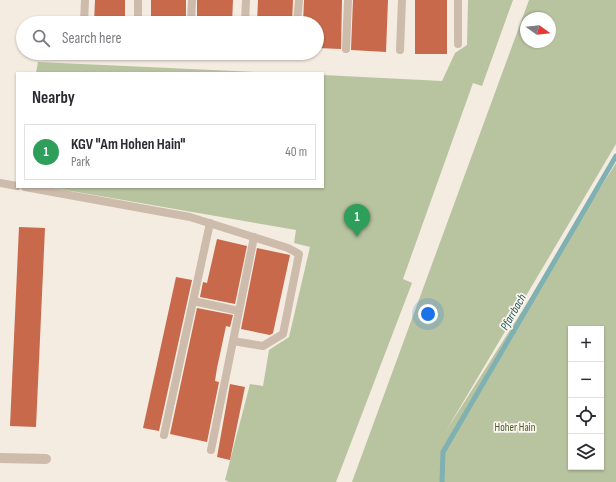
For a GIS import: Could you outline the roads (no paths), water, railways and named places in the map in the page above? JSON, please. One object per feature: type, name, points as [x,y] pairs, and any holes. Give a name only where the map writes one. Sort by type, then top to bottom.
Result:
[{"type":"street","points":[[0,458],[46,459]]},
{"type":"lane","points":[[84,16],[85,0]]},
{"type":"lane","points":[[138,0],[138,16]]},
{"type":"lane","points":[[191,16],[192,0]]},
{"type":"lane","points":[[245,16],[246,0]]},
{"type":"lane","points":[[298,16],[299,0]]},
{"type":"lane","points":[[346,49],[348,0]]},
{"type":"lane","points":[[400,50],[402,0]]},
{"type":"lane","points":[[458,0],[458,44]]},
{"type":"lane","points":[[0,183],[16,186]]},
{"type":"lane","points":[[30,188],[190,217],[288,248],[299,254],[283,334],[264,346],[233,341]]},
{"type":"lane","points":[[164,435],[210,223]]},
{"type":"lane","points":[[211,450],[254,237]]},
{"type":"lane","points":[[193,301],[239,311]]},
{"type":"waterway","name":"Pfarrbach","points":[[442,482],[443,452],[616,156]]},
{"type":"place","name":"KGV \"Am Hohen Hain\"","points":[[357,237]]},
{"type":"park label","name":"Hoher Hain","points":[[515,427]]}]
